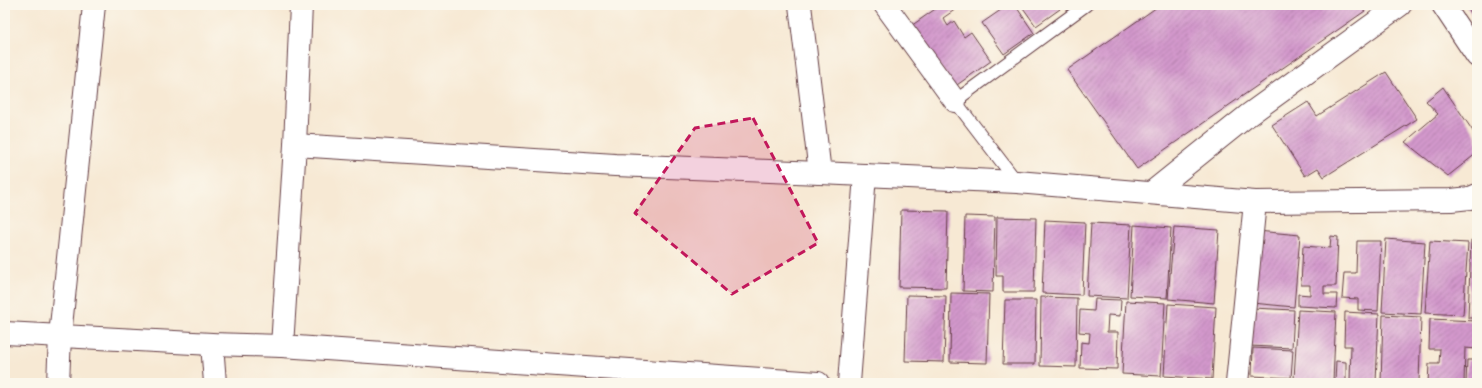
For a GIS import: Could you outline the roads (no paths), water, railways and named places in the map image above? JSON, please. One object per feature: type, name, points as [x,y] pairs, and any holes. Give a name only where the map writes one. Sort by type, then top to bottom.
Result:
[{"type":"street","points":[[58,383],[60,336],[94,5]]},
{"type":"street","points":[[282,346],[295,145],[301,5]]},
{"type":"street","points":[[800,5],[820,173]]},
{"type":"street","points":[[885,5],[955,101]]},
{"type":"street","points":[[1151,193],[1247,116],[1400,5]]},
{"type":"street","points":[[1443,5],[1477,56]]},
{"type":"street","points":[[295,145],[615,165],[1017,182],[1255,202],[1451,200],[1470,198],[1477,195]]},
{"type":"street","points":[[849,383],[865,175]]},
{"type":"street","points":[[1237,383],[1255,202]]},
{"type":"street","points":[[5,333],[212,344],[282,346],[818,383]]},
{"type":"street","points":[[212,344],[215,383]]},
{"type":"lane","points":[[1017,182],[955,101],[1086,5]]}]
